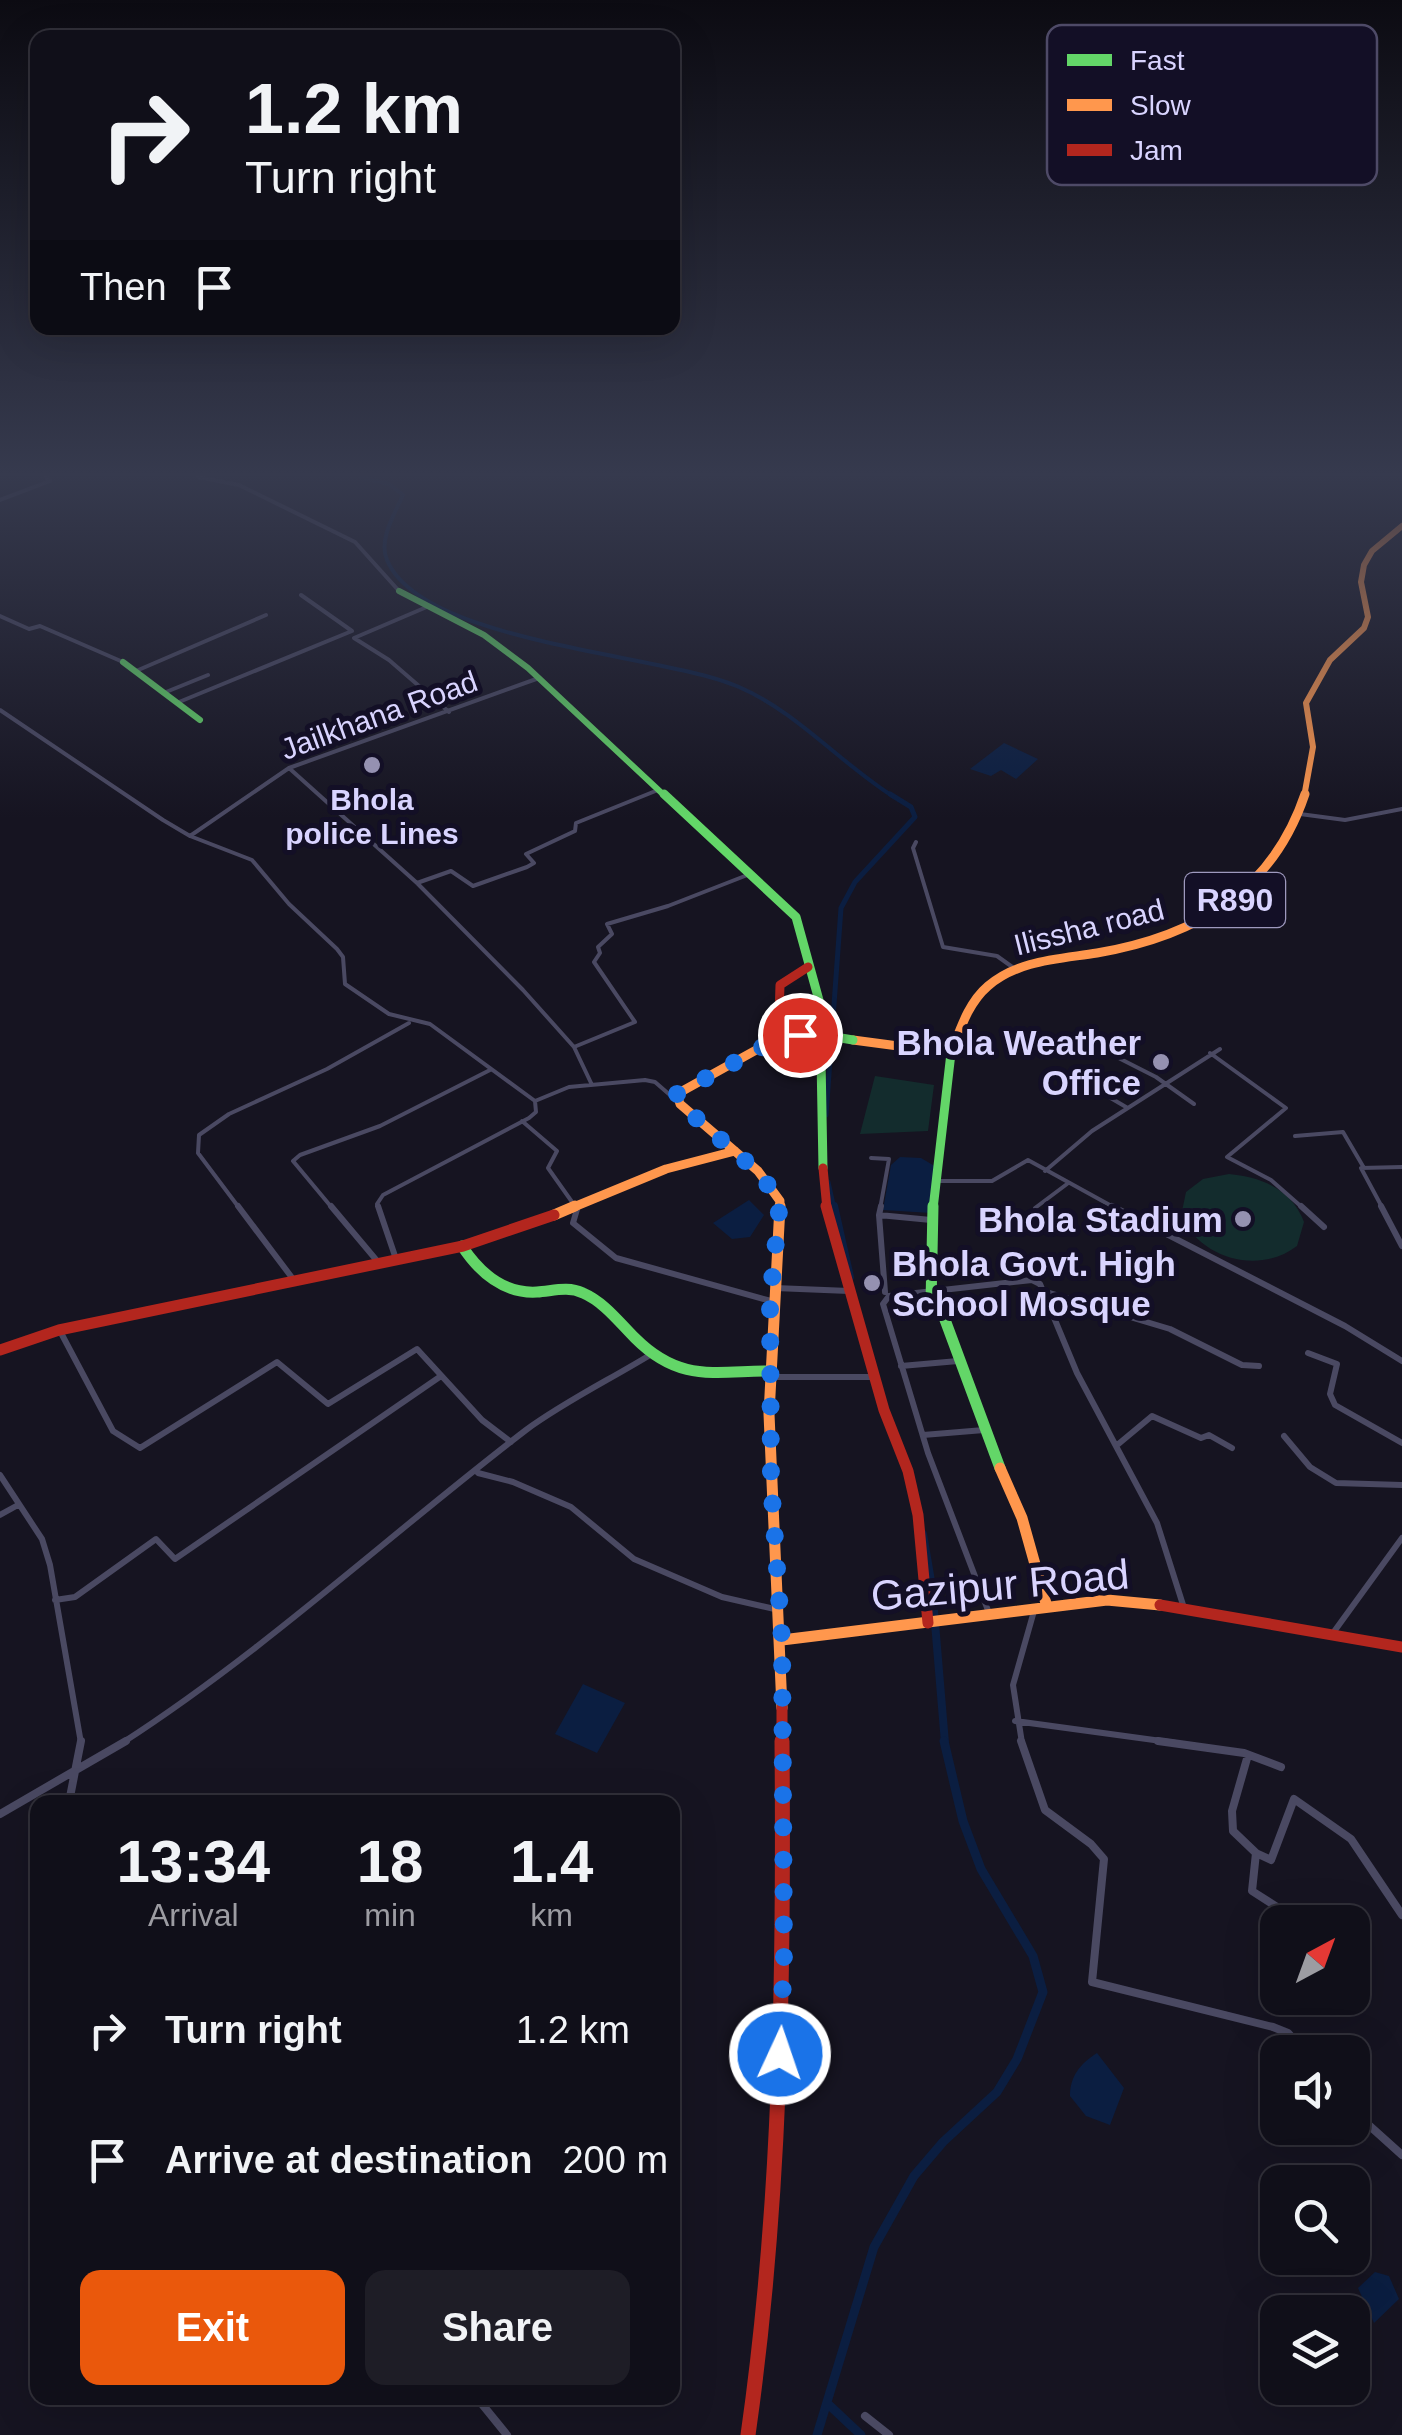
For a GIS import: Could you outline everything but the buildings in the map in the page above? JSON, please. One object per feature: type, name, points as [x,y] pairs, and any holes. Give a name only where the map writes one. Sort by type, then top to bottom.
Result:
[{"type":"street","points":[[400,591],[484,635],[539,678],[796,916],[820,1004],[824,1200],[918,1515],[928,1623]]},
{"type":"street","name":"Ilissha road","points":[[932,1292],[932,1220],[951,1054],[960,1024],[975,999],[999,978],[1018,970],[1141,942],[1184,928],[1210,915],[1274,868],[1306,800],[1314,719],[1306,703],[1330,660],[1364,628],[1368,617],[1363,591]]},
{"type":"street","points":[[179,702],[352,631],[301,598]]},
{"type":"street","points":[[429,606],[354,638],[389,660],[450,713]]},
{"type":"street","points":[[136,671],[266,615]]},
{"type":"street","points":[[0,616],[29,628],[40,626],[122,662],[200,720]]},
{"type":"street","points":[[166,692],[208,675]]},
{"type":"street","name":"Jailkhana Road","points":[[190,836],[289,768],[539,678]]},
{"type":"street","points":[[0,710],[190,836],[258,865],[289,904],[338,949],[343,957],[345,984],[389,1014],[430,1024],[535,1101]]},
{"type":"street","points":[[289,768],[328,807],[418,883],[574,1047],[593,1086]]},
{"type":"street","points":[[418,883],[452,870],[474,886],[531,866],[533,860],[526,854],[532,848],[574,831],[576,823],[602,810],[658,790]]},
{"type":"street","points":[[1300,814],[1345,820],[1402,809]]},
{"type":"street","points":[[916,842],[913,848],[943,947],[996,956],[1018,970]]},
{"type":"street","points":[[574,1047],[634,1022],[594,962],[600,953],[598,947],[612,934],[607,924],[610,921],[668,906],[750,874]]},
{"type":"street","points":[[786,1037],[779,1017],[780,985],[808,968]]},
{"type":"street","points":[[292,1279],[198,1153],[199,1135],[229,1114],[327,1069],[412,1022]]},
{"type":"street","points":[[680,1104],[680,1090],[786,1037],[817,1034],[951,1054]]},
{"type":"street","points":[[1093,1045],[1163,1082],[1194,1104]]},
{"type":"street","points":[[1044,1172],[1126,1107],[1220,1049]]},
{"type":"street","points":[[1210,1053],[1286,1108],[1228,1157],[1271,1180],[1324,1226]]},
{"type":"street","points":[[378,1263],[292,1161],[317,1144],[335,1144],[365,1133],[490,1070]]},
{"type":"street","points":[[535,1101],[569,1087],[650,1080],[735,1150],[779,1195],[780,1221],[770,1301],[771,1482],[782,1640],[784,1955],[769,2258],[760,2362],[748,2435]]},
{"type":"street","points":[[1102,1093],[1126,1107]]},
{"type":"street","points":[[396,1259],[380,1220],[378,1204],[383,1195],[522,1121],[536,1112],[535,1101]]},
{"type":"street","points":[[522,1121],[557,1151],[548,1168],[578,1206]]},
{"type":"street","points":[[1295,1136],[1343,1132],[1402,1246]]},
{"type":"street","points":[[0,1350],[59,1330],[462,1246],[578,1206],[682,1161],[735,1150]]},
{"type":"street","points":[[871,1158],[889,1159],[878,1233],[884,1292]]},
{"type":"street","points":[[938,1181],[992,1181],[1028,1160],[1180,1244],[1260,1281],[1402,1361]]},
{"type":"street","points":[[1364,1168],[1402,1167]]},
{"type":"street","points":[[1035,1208],[1068,1184]]},
{"type":"street","points":[[578,1206],[573,1223],[585,1238],[628,1265],[714,1283],[770,1301]]},
{"type":"street","points":[[879,1215],[932,1220]]},
{"type":"street","points":[[1393,1226],[1402,1226]]},
{"type":"street","points":[[462,1246],[482,1269],[518,1292],[578,1290],[597,1301],[668,1365],[690,1372],[744,1368],[771,1374],[874,1377]]},
{"type":"street","points":[[989,1613],[922,1435],[885,1298],[1032,1280],[1043,1291],[1078,1373],[1157,1522],[1184,1608]]},
{"type":"street","points":[[772,1288],[850,1291]]},
{"type":"street","points":[[1043,1291],[1170,1329],[1215,1348],[1242,1365],[1259,1366]]},
{"type":"street","points":[[932,1292],[932,1306],[941,1309],[984,1430],[1022,1518],[1047,1607]]},
{"type":"street","points":[[59,1330],[114,1431],[140,1448],[277,1362],[325,1404],[412,1350],[417,1350],[482,1420],[511,1442]]},
{"type":"street","points":[[1308,1352],[1336,1364],[1330,1394],[1334,1405],[1402,1442]]},
{"type":"street","points":[[35,1795],[76,1773],[206,1687],[478,1473],[538,1421],[653,1354]]},
{"type":"street","points":[[901,1366],[959,1360]]},
{"type":"street","points":[[55,1600],[74,1597],[156,1539],[175,1559],[441,1376]]},
{"type":"street","points":[[1116,1446],[1152,1416],[1201,1438],[1210,1435],[1232,1448]]},
{"type":"street","points":[[922,1435],[984,1430]]},
{"type":"street","points":[[1284,1436],[1310,1470],[1346,1485],[1383,1482],[1402,1486]]},
{"type":"street","points":[[478,1473],[571,1506],[634,1559],[722,1597],[754,1608],[779,1610]]},
{"type":"street","points":[[0,1474],[42,1539],[79,1723],[71,1795]]},
{"type":"street","points":[[0,1515],[18,1506]]},
{"type":"street","points":[[1332,1636],[1402,1538]]},
{"type":"street","name":"Gazipur Road","points":[[782,1640],[1107,1600],[1184,1608],[1402,1647]]},
{"type":"street","points":[[1034,1610],[1028,1650],[1012,1686],[1015,1720],[1030,1764],[1032,1785],[1046,1811],[1096,1845],[1104,1859],[1092,1982],[1273,2027],[1290,2035]]},
{"type":"street","points":[[1015,1720],[1248,1755],[1280,1768]]},
{"type":"street","points":[[1248,1755],[1232,1811],[1233,1831],[1256,1853],[1270,1860],[1294,1799],[1351,1839],[1402,1914]]},
{"type":"street","points":[[0,1814],[30,1798]]},
{"type":"street","points":[[1256,1853],[1252,1891],[1274,1905]]},
{"type":"street","points":[[1370,2126],[1402,2155]]},
{"type":"street","points":[[483,2405],[507,2435]]},
{"type":"street","points":[[865,2416],[889,2435]]},
{"type":"green space","points":[[875,1076],[934,1085],[928,1131],[860,1134]]},
{"type":"green space","name":"Bhola Stadium","points":[[1229,1174],[1264,1182],[1292,1201],[1304,1222],[1297,1246],[1266,1260],[1249,1261],[1216,1252],[1190,1231],[1181,1216],[1186,1192],[1203,1179]]},
{"type":"water","points":[[1004,743],[1038,759],[1016,779],[1001,770],[991,776],[970,769]]},
{"type":"water","points":[[900,1157],[921,1158],[938,1168],[931,1213],[883,1210],[891,1165]]},
{"type":"water","points":[[749,1200],[764,1215],[750,1237],[732,1239],[713,1223]]},
{"type":"water","points":[[583,1684],[625,1703],[597,1753],[555,1734]]},
{"type":"water","points":[[1097,2053],[1124,2088],[1110,2125],[1086,2116],[1070,2096],[1077,2071]]},
{"type":"water","points":[[1375,2272],[1389,2276],[1399,2299],[1374,2323],[1370,2295],[1361,2295],[1358,2288]]},
{"type":"waterway","points":[[413,591],[446,610],[493,628],[703,675],[739,687],[780,710],[894,797]]},
{"type":"waterway","points":[[826,1115],[841,908],[855,882],[915,817],[911,807],[890,794]]},
{"type":"waterway","points":[[828,1182],[834,1209]]},
{"type":"waterway","points":[[834,1206],[850,1277]]},
{"type":"waterway","points":[[923,1534],[932,1587],[945,1743]]},
{"type":"waterway","points":[[817,2435],[874,2247],[914,2176],[943,2142],[997,2092],[1017,2059],[1043,1992],[1033,1956],[981,1869],[963,1821],[944,1741]]},
{"type":"waterway","points":[[827,2403],[861,2435]]},
{"type":"traffic: fast","points":[[399,591],[484,635],[528,668],[796,917],[820,1004],[823,1168]]},
{"type":"traffic: fast","points":[[123,662],[200,720]]},
{"type":"traffic: fast","points":[[817,1034],[853,1040]]},
{"type":"traffic: fast","points":[[951,1053],[930,1234],[931,1303],[941,1309],[1000,1468]]},
{"type":"traffic: fast","points":[[462,1246],[484,1273],[503,1286],[525,1292],[566,1289],[583,1293],[608,1310],[652,1354],[679,1369],[713,1374],[771,1371]]},
{"type":"traffic: slow","points":[[853,1040],[951,1053],[975,1001],[999,978],[1036,963],[1102,952],[1170,933],[1230,902],[1256,881],[1277,857],[1294,827],[1312,759],[1313,736],[1306,703],[1330,660],[1364,628],[1368,617],[1363,591]]},
{"type":"traffic: slow","points":[[782,1708],[769,1414],[780,1201],[758,1171],[680,1104],[677,1094],[767,1044],[817,1034]]},
{"type":"traffic: slow","points":[[554,1215],[666,1169],[735,1151]]},
{"type":"traffic: slow","points":[[1000,1468],[1022,1518],[1047,1607]]},
{"type":"traffic: slow","points":[[782,1640],[1107,1600],[1160,1605]]},
{"type":"traffic: jam","points":[[786,1037],[779,1017],[780,985],[808,967]]},
{"type":"traffic: jam","points":[[823,1168],[824,1200],[884,1410],[908,1471],[918,1515],[928,1623]]},
{"type":"traffic: jam","points":[[0,1350],[59,1330],[463,1246],[554,1215]]},
{"type":"traffic: jam","points":[[1160,1605],[1402,1647]]},
{"type":"traffic: jam","points":[[748,2435],[761,2345],[776,2164],[782,1981],[782,1708]]},
{"type":"place","name":"Bhola police Lines","points":[[372,765]]},
{"type":"place","name":"Bhola Weather Office","points":[[1161,1062]]},
{"type":"place","name":"Bhola Stadium","points":[[1243,1219]]},
{"type":"place","name":"Bhola Govt. High School Mosque","points":[[872,1283]]},
{"type":"route","points":[[780,2054],[784,1955],[782,1640],[771,1482],[770,1301],[780,1201],[758,1172],[680,1104],[677,1094],[768,1044],[800,1035]]}]
